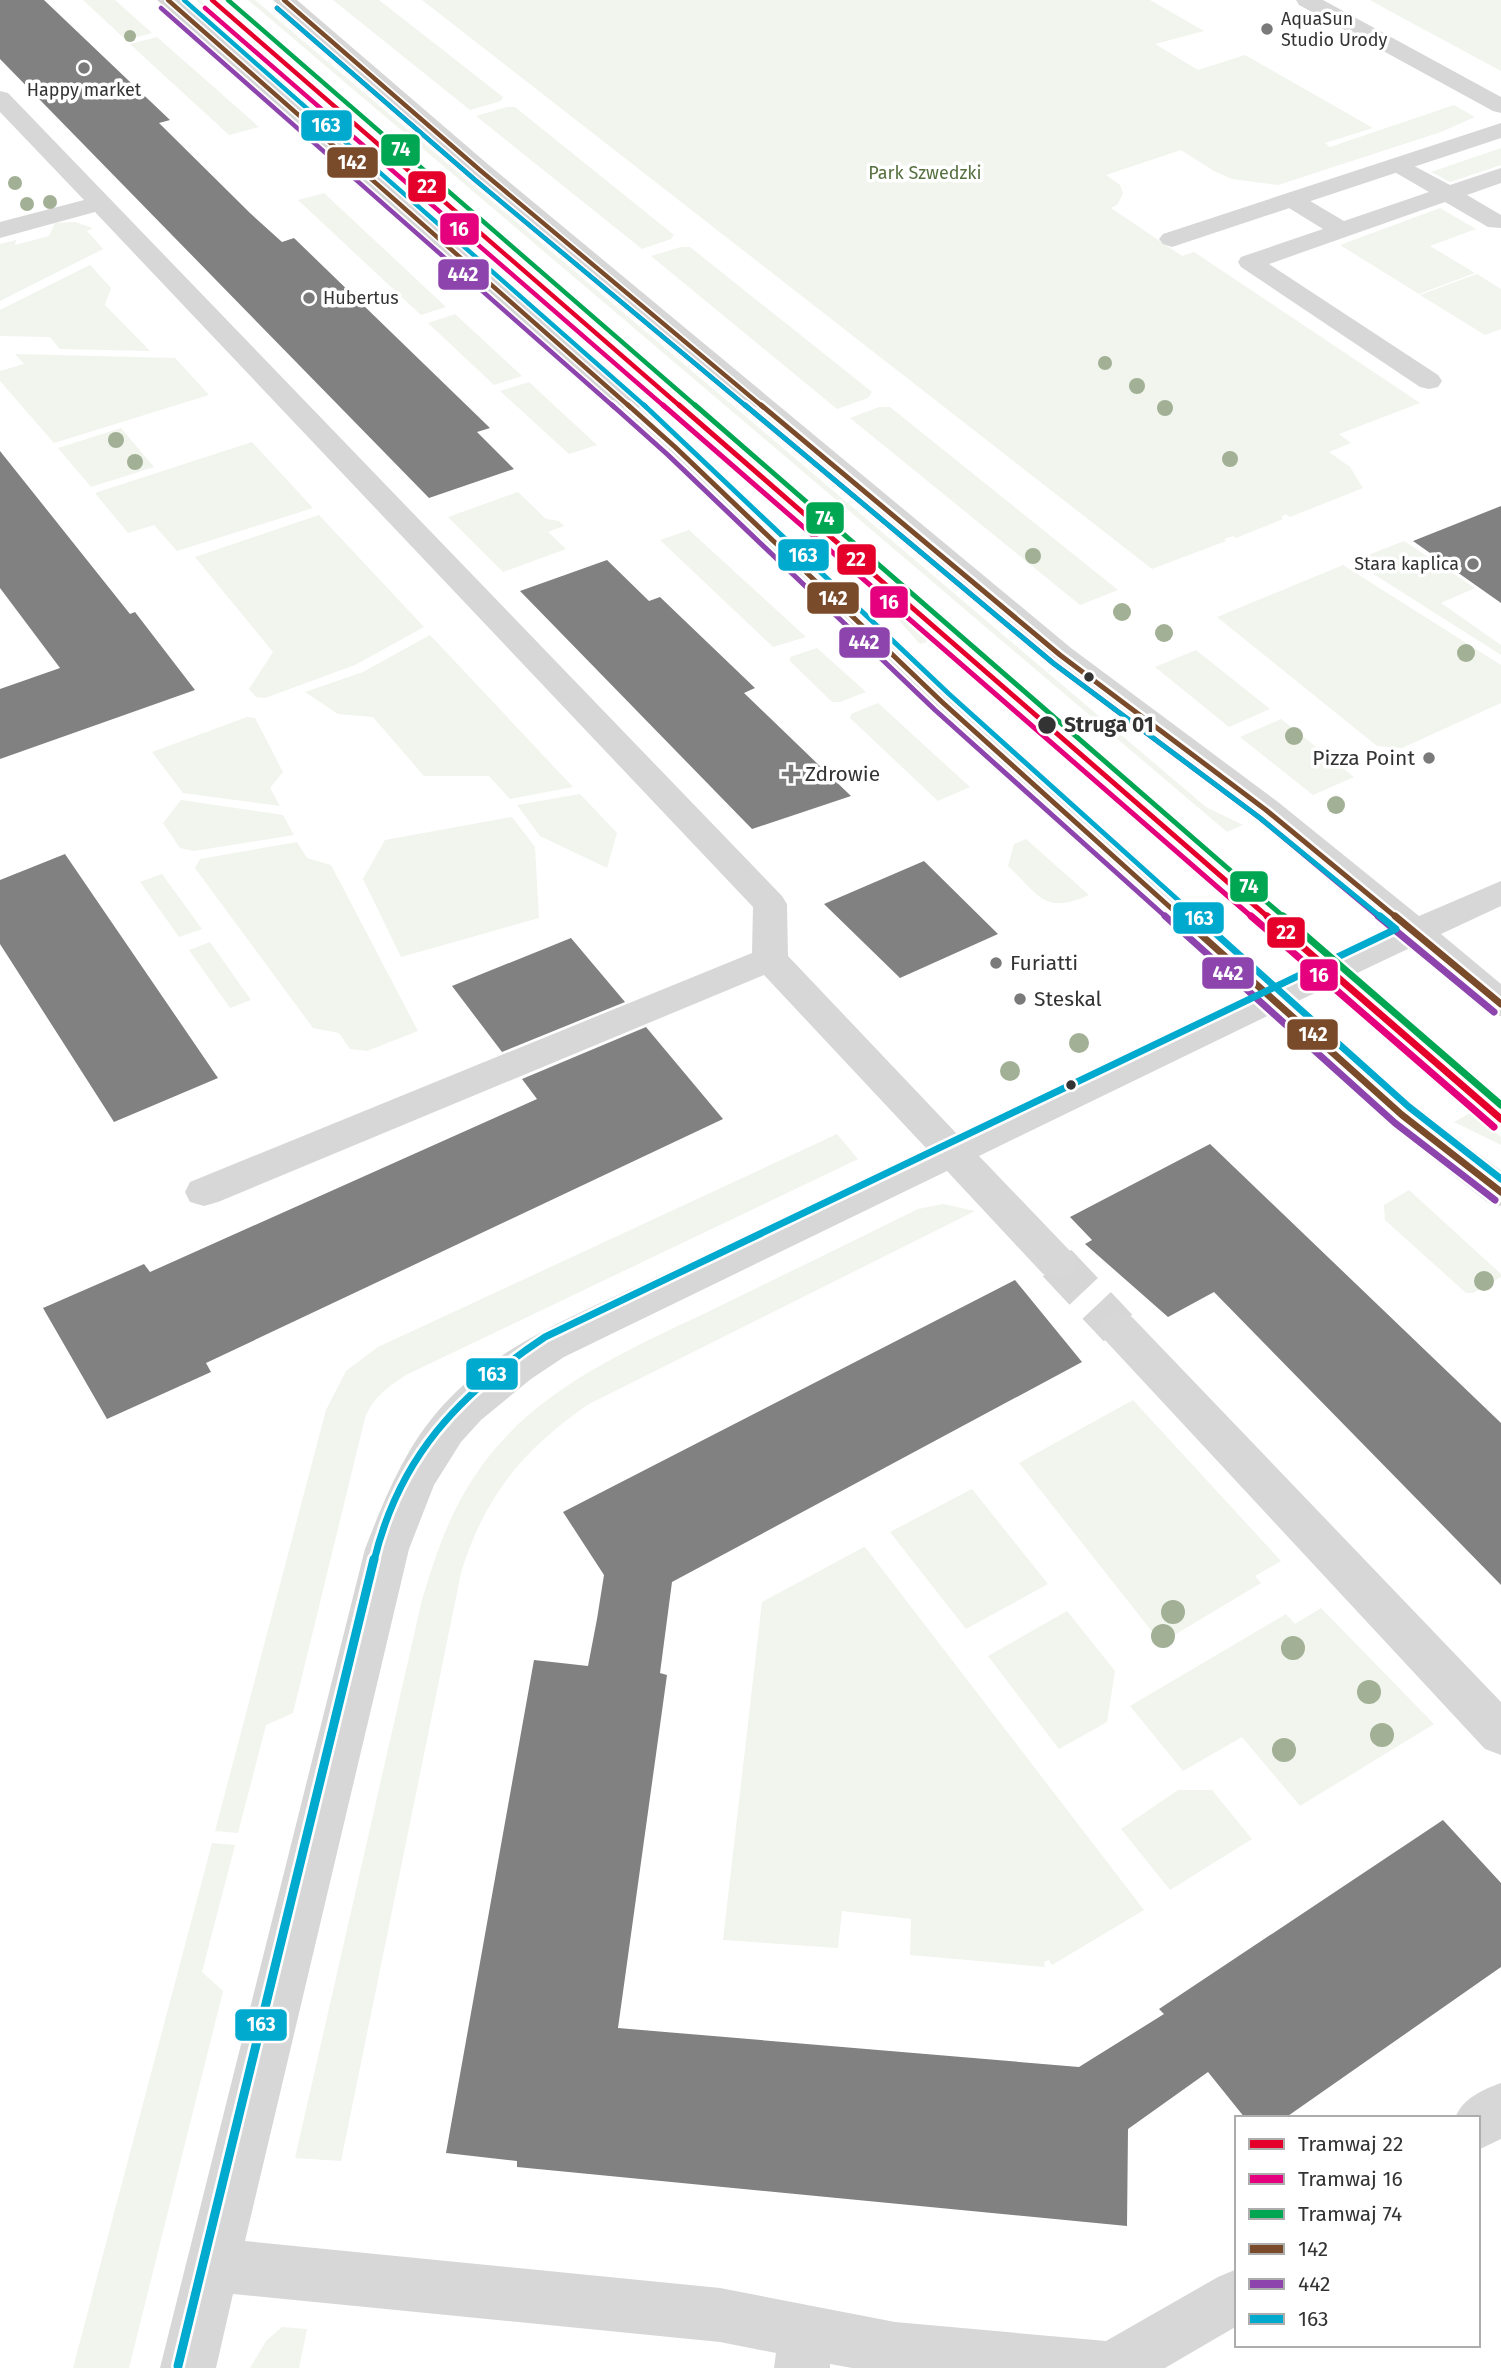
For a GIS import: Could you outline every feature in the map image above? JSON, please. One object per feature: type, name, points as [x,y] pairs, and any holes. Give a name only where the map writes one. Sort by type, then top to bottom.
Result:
[{"type":"street","points":[[168,0],[675,446],[942,702],[1402,1115],[1501,1192]]},
{"type":"street","points":[[284,0],[481,171],[1050,646],[1266,810],[1501,1004]]},
{"type":"street","points":[[1307,0],[1501,106]]},
{"type":"street","points":[[0,98],[770,904],[770,959],[1057,1263]]},
{"type":"street","points":[[1172,239],[1501,130]]},
{"type":"street","points":[[0,230],[101,203]]},
{"type":"street","points":[[188,2368],[387,1549],[405,1499],[426,1457],[449,1424],[475,1397],[515,1367],[550,1346],[1273,998],[1501,892]]},
{"type":"street","points":[[204,1192],[770,959]]},
{"type":"street","points":[[1118,1328],[1501,1734]]},
{"type":"street","points":[[1480,2123],[1501,2108]]},
{"type":"street","points":[[212,2265],[720,2315],[803,2351],[895,2349],[1104,2368]]},
{"type":"street","points":[[1112,2368],[1235,2297]]},
{"type":"lane","points":[[1399,164],[1445,194],[1496,222]]},
{"type":"lane","points":[[1429,382],[1250,262],[1501,175]]},
{"type":"lane","points":[[1292,200],[1342,230]]},
{"type":"green space","points":[[83,0],[115,0],[152,33],[126,40]]},
{"type":"green space","points":[[196,0],[200,0],[933,640],[920,644],[878,597]]},
{"type":"green space","points":[[248,0],[255,0],[1206,807],[1243,825],[1227,832]]},
{"type":"green space","points":[[333,0],[379,0],[503,97],[501,101],[470,110]]},
{"type":"green space","name":"Park Szwedzki","points":[[422,0],[1150,0],[1204,31],[1155,44],[1198,70],[1245,55],[1373,128],[1325,143],[1330,147],[1454,105],[1475,117],[1441,132],[1278,185],[1232,179],[1181,150],[1106,175],[1120,185],[1123,193],[1118,204],[1111,208],[1182,256],[1194,252],[1420,403],[1339,434],[1351,443],[1329,452],[1350,467],[1363,488],[1290,517],[1286,514],[1281,517],[1283,519],[1236,538],[1233,536],[1224,539],[1226,541],[1152,569]]},
{"type":"green space","points":[[1370,0],[1501,0],[1501,71],[1386,9]]},
{"type":"green space","points":[[157,37],[259,127],[229,135],[130,44]]},
{"type":"green space","points":[[515,107],[674,235],[671,239],[642,249],[476,116]]},
{"type":"green space","points":[[1501,148],[1501,165],[1450,182],[1431,172]]},
{"type":"green space","points":[[324,193],[446,307],[421,315],[298,200]]},
{"type":"green space","points":[[1440,208],[1476,229],[1430,246],[1475,273],[1419,294],[1340,245]]},
{"type":"green space","points":[[75,222],[93,228],[87,231],[103,249],[0,301],[0,244],[16,240],[15,245],[49,236],[55,223]]},
{"type":"green space","points":[[690,247],[872,392],[868,398],[837,409],[651,256]]},
{"type":"green space","points":[[90,265],[111,288],[105,305],[150,351],[60,349],[50,337],[0,336],[0,310]]},
{"type":"green space","points":[[1477,274],[1501,289],[1501,329],[1485,335],[1420,295]]},
{"type":"green space","points":[[455,314],[522,376],[494,385],[428,323]]},
{"type":"green space","points":[[15,354],[175,358],[209,395],[54,443],[0,381],[0,371],[24,364]]},
{"type":"green space","points":[[529,382],[597,445],[569,454],[500,391]]},
{"type":"green space","points":[[879,407],[890,407],[1118,590],[1080,605],[850,418]]},
{"type":"green space","points":[[121,428],[154,467],[91,487],[58,448]]},
{"type":"green space","points":[[252,442],[313,508],[177,551],[154,525],[128,533],[95,493]]},
{"type":"green space","points":[[518,492],[546,519],[559,521],[564,526],[548,532],[566,549],[503,572],[448,517]]},
{"type":"green space","points":[[319,515],[424,627],[355,665],[265,698],[256,697],[249,689],[273,652],[195,557]]},
{"type":"green space","points":[[689,530],[806,637],[773,647],[660,540]]},
{"type":"green space","points":[[1404,541],[1475,588],[1441,603],[1501,645],[1501,655],[1353,561]]},
{"type":"green space","points":[[1343,565],[1501,665],[1501,703],[1402,748],[1377,746],[1217,617]]},
{"type":"green space","points":[[430,635],[573,787],[510,799],[489,776],[424,776],[373,717],[338,714],[305,692],[363,672]]},
{"type":"green space","points":[[817,648],[866,692],[840,702],[832,702],[790,661],[790,657]]},
{"type":"green space","points":[[1196,650],[1270,709],[1229,727],[1155,667]]},
{"type":"green space","points":[[878,703],[970,787],[938,801],[850,718],[851,714]]},
{"type":"green space","points":[[247,717],[255,718],[283,772],[270,788],[280,806],[183,793],[152,752]]},
{"type":"green space","points":[[1281,719],[1354,777],[1313,795],[1240,737]]},
{"type":"green space","points":[[580,794],[617,833],[607,868],[540,836],[517,805]]},
{"type":"green space","points":[[181,800],[283,815],[294,835],[194,851],[180,848],[163,823]]},
{"type":"green space","points":[[512,817],[535,847],[539,918],[401,957],[363,879],[385,840]]},
{"type":"green space","points":[[1026,839],[1089,895],[1074,901],[1052,903],[1036,894],[1008,866],[1014,844]]},
{"type":"green space","points":[[297,842],[307,858],[331,865],[418,1031],[367,1051],[350,1049],[339,1033],[313,1028],[195,868],[200,859]]},
{"type":"green space","points":[[162,874],[202,929],[179,937],[140,882]]},
{"type":"green space","points":[[210,942],[251,1000],[230,1008],[189,950]]},
{"type":"green space","points":[[1472,1112],[1501,1137],[1501,1145],[1454,1122]]},
{"type":"green space","points":[[837,1134],[858,1159],[406,1375],[377,1398],[365,1418],[293,1713],[266,1725],[238,1833],[215,1831],[326,1410],[346,1371],[378,1347]]},
{"type":"green space","points":[[1409,1190],[1501,1274],[1501,1277],[1473,1293],[1466,1293],[1385,1220],[1384,1205]]},
{"type":"green space","points":[[943,1204],[975,1211],[589,1404],[544,1439],[509,1477],[494,1498],[470,1546],[461,1573],[341,2161],[295,2158],[421,1604],[446,1531],[462,1497],[483,1464],[506,1436],[532,1412],[590,1371],[918,1209]]},
{"type":"green space","points":[[1133,1400],[1281,1561],[1255,1576],[1261,1583],[1161,1643],[1019,1463]]},
{"type":"green space","points":[[972,1489],[1048,1584],[966,1629],[890,1532]]},
{"type":"green space","points":[[865,1547],[1144,1910],[1052,1965],[1049,1960],[1044,1962],[1045,1967],[910,1955],[911,1919],[842,1911],[838,1948],[723,1940],[762,1602]]},
{"type":"green space","points":[[1321,1608],[1434,1724],[1300,1806],[1242,1737],[1183,1771],[1130,1706],[1286,1614],[1295,1624]]},
{"type":"green space","points":[[1067,1611],[1115,1671],[1107,1722],[1059,1749],[988,1656]]},
{"type":"green space","points":[[1178,1790],[1212,1790],[1252,1839],[1170,1890],[1121,1829]]},
{"type":"green space","points":[[212,1843],[235,1845],[202,1972],[223,1991],[129,2368],[73,2368]]},
{"type":"green space","points":[[282,2327],[307,2329],[299,2368],[250,2368],[266,2341]]},
{"type":"building","points":[[0,0],[44,0],[170,120],[159,123],[250,213],[282,242],[294,238],[490,428],[477,432],[514,469],[429,498],[0,59]]},
{"type":"building","points":[[0,451],[130,614],[135,612],[195,690],[0,759],[0,689],[60,668],[0,588]]},
{"type":"building","name":"Stara kaplica","points":[[1501,506],[1501,603],[1413,541]]},
{"type":"building","points":[[607,560],[649,601],[660,597],[755,688],[744,693],[851,796],[752,829],[520,591]]},
{"type":"building","points":[[65,854],[218,1078],[114,1122],[0,944],[0,880]]},
{"type":"building","points":[[924,861],[998,934],[900,978],[824,904]]},
{"type":"building","points":[[571,938],[625,1002],[502,1052],[452,986]]},
{"type":"building","points":[[646,1027],[723,1119],[206,1363],[211,1372],[107,1419],[43,1308],[144,1264],[150,1272],[537,1099],[522,1079]]},
{"type":"building","points":[[1210,1144],[1501,1423],[1501,1585],[1214,1292],[1168,1317],[1085,1244],[1092,1240],[1070,1217]]},
{"type":"building","points":[[1015,1280],[1082,1362],[672,1582],[660,1673],[667,1675],[618,2028],[1079,2067],[1164,2014],[1159,2009],[1443,1820],[1501,1883],[1501,1967],[1288,2116],[1243,2116],[1208,2072],[1128,2129],[1127,2226],[517,2167],[517,2161],[446,2153],[534,1660],[588,1666],[597,1619],[604,1575],[563,1512]]},
{"type":"tunnel","points":[[1057,1263],[1118,1328]]},
{"type":"tram line","name":"22","points":[[212,0],[1501,1119]]},
{"type":"tram line","name":"74","points":[[228,0],[1501,1105]]},
{"type":"tram line","name":"16","points":[[205,8],[1494,1127]]},
{"type":"transit line","name":"142","points":[[168,0],[675,447],[942,702],[1402,1115],[1501,1192]]},
{"type":"transit line","name":"163","points":[[184,0],[682,439],[949,694],[1409,1107],[1501,1179]]},
{"type":"transit line","name":"142","points":[[284,0],[481,171],[1060,655],[1266,810],[1501,1004]]},
{"type":"transit line","name":"442","points":[[161,8],[668,455],[935,710],[1395,1123],[1495,1200]]},
{"type":"transit line","name":"442","points":[[277,8],[474,179],[1053,663],[1260,818],[1494,1012]]},
{"type":"transit line","name":"163","points":[[178,2366],[377,1547],[406,1478],[440,1425],[485,1380],[545,1337],[1396,929],[1260,818],[1053,663],[474,179],[277,8]]},
{"type":"place","name":"AquaSun Studio Urody","points":[[1267,29]]},
{"type":"place","name":"Happy market","points":[[84,68]]},
{"type":"place","name":"Hubertus","points":[[309,298]]},
{"type":"place","name":"Stara kaplica","points":[[1473,564]]},
{"type":"place","name":"Struga 01","points":[[1047,725]]},
{"type":"place","name":"Pizza Point","points":[[1429,758]]},
{"type":"place","name":"Zdrowie","points":[[791,774]]},
{"type":"place","name":"Furiatti","points":[[996,963]]},
{"type":"place","name":"Steskal","points":[[1020,999]]}]
